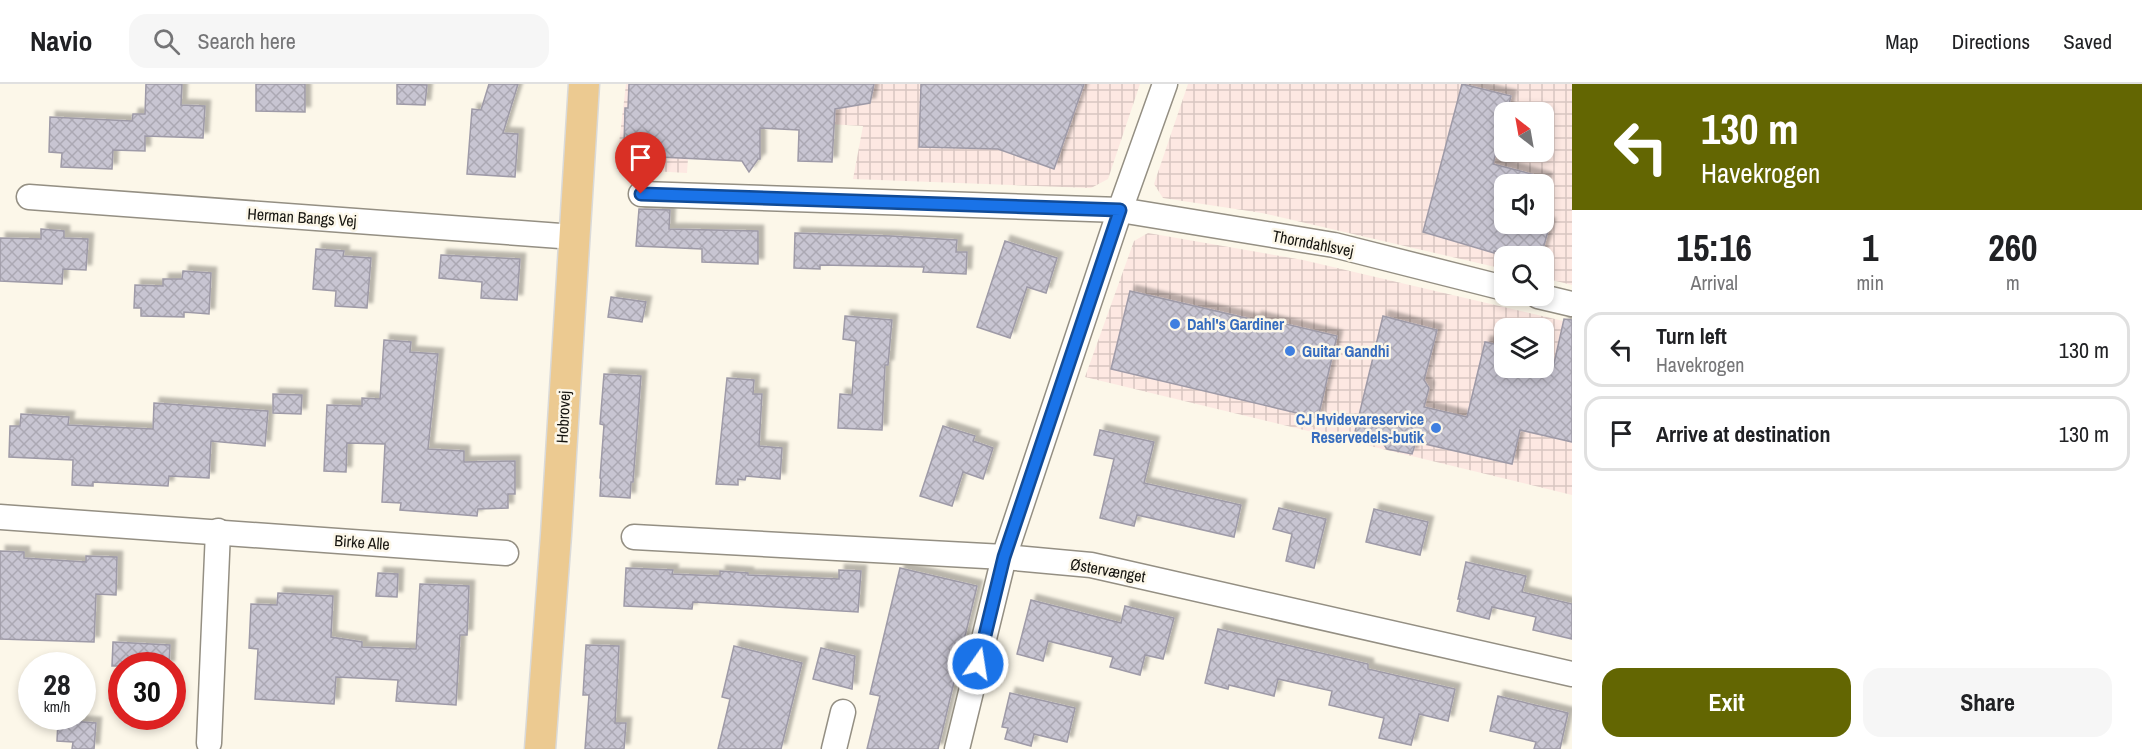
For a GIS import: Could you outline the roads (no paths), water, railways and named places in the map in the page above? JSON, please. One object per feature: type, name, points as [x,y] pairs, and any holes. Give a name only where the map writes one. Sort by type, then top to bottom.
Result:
[{"type":"main road","name":"Hobrovej","points":[[540,749],[555,554],[584,84]]},
{"type":"street","points":[[957,749],[1004,557],[1120,210],[1165,84]]},
{"type":"street","name":"Thorndahlsvej","points":[[641,194],[1120,210],[1334,244],[1494,285]]},
{"type":"street","name":"Herman Bangs Vej","points":[[29,197],[574,237]]},
{"type":"street","points":[[1554,300],[1572,304]]},
{"type":"street","name":"Birke Alle","points":[[0,517],[506,553]]},
{"type":"street","points":[[209,743],[218,531]]},
{"type":"street","name":"Østervænget","points":[[634,537],[1004,557],[1091,565],[1572,674]]},
{"type":"street","points":[[834,749],[843,711]]},
{"type":"place","name":"Dahl's Gardiner","points":[[1175,324]]},
{"type":"place","name":"Guitar Gandhi","points":[[1290,351]]},
{"type":"place","name":"CJ Hvidevareservice Reservedels-butik","points":[[1436,428]]}]
